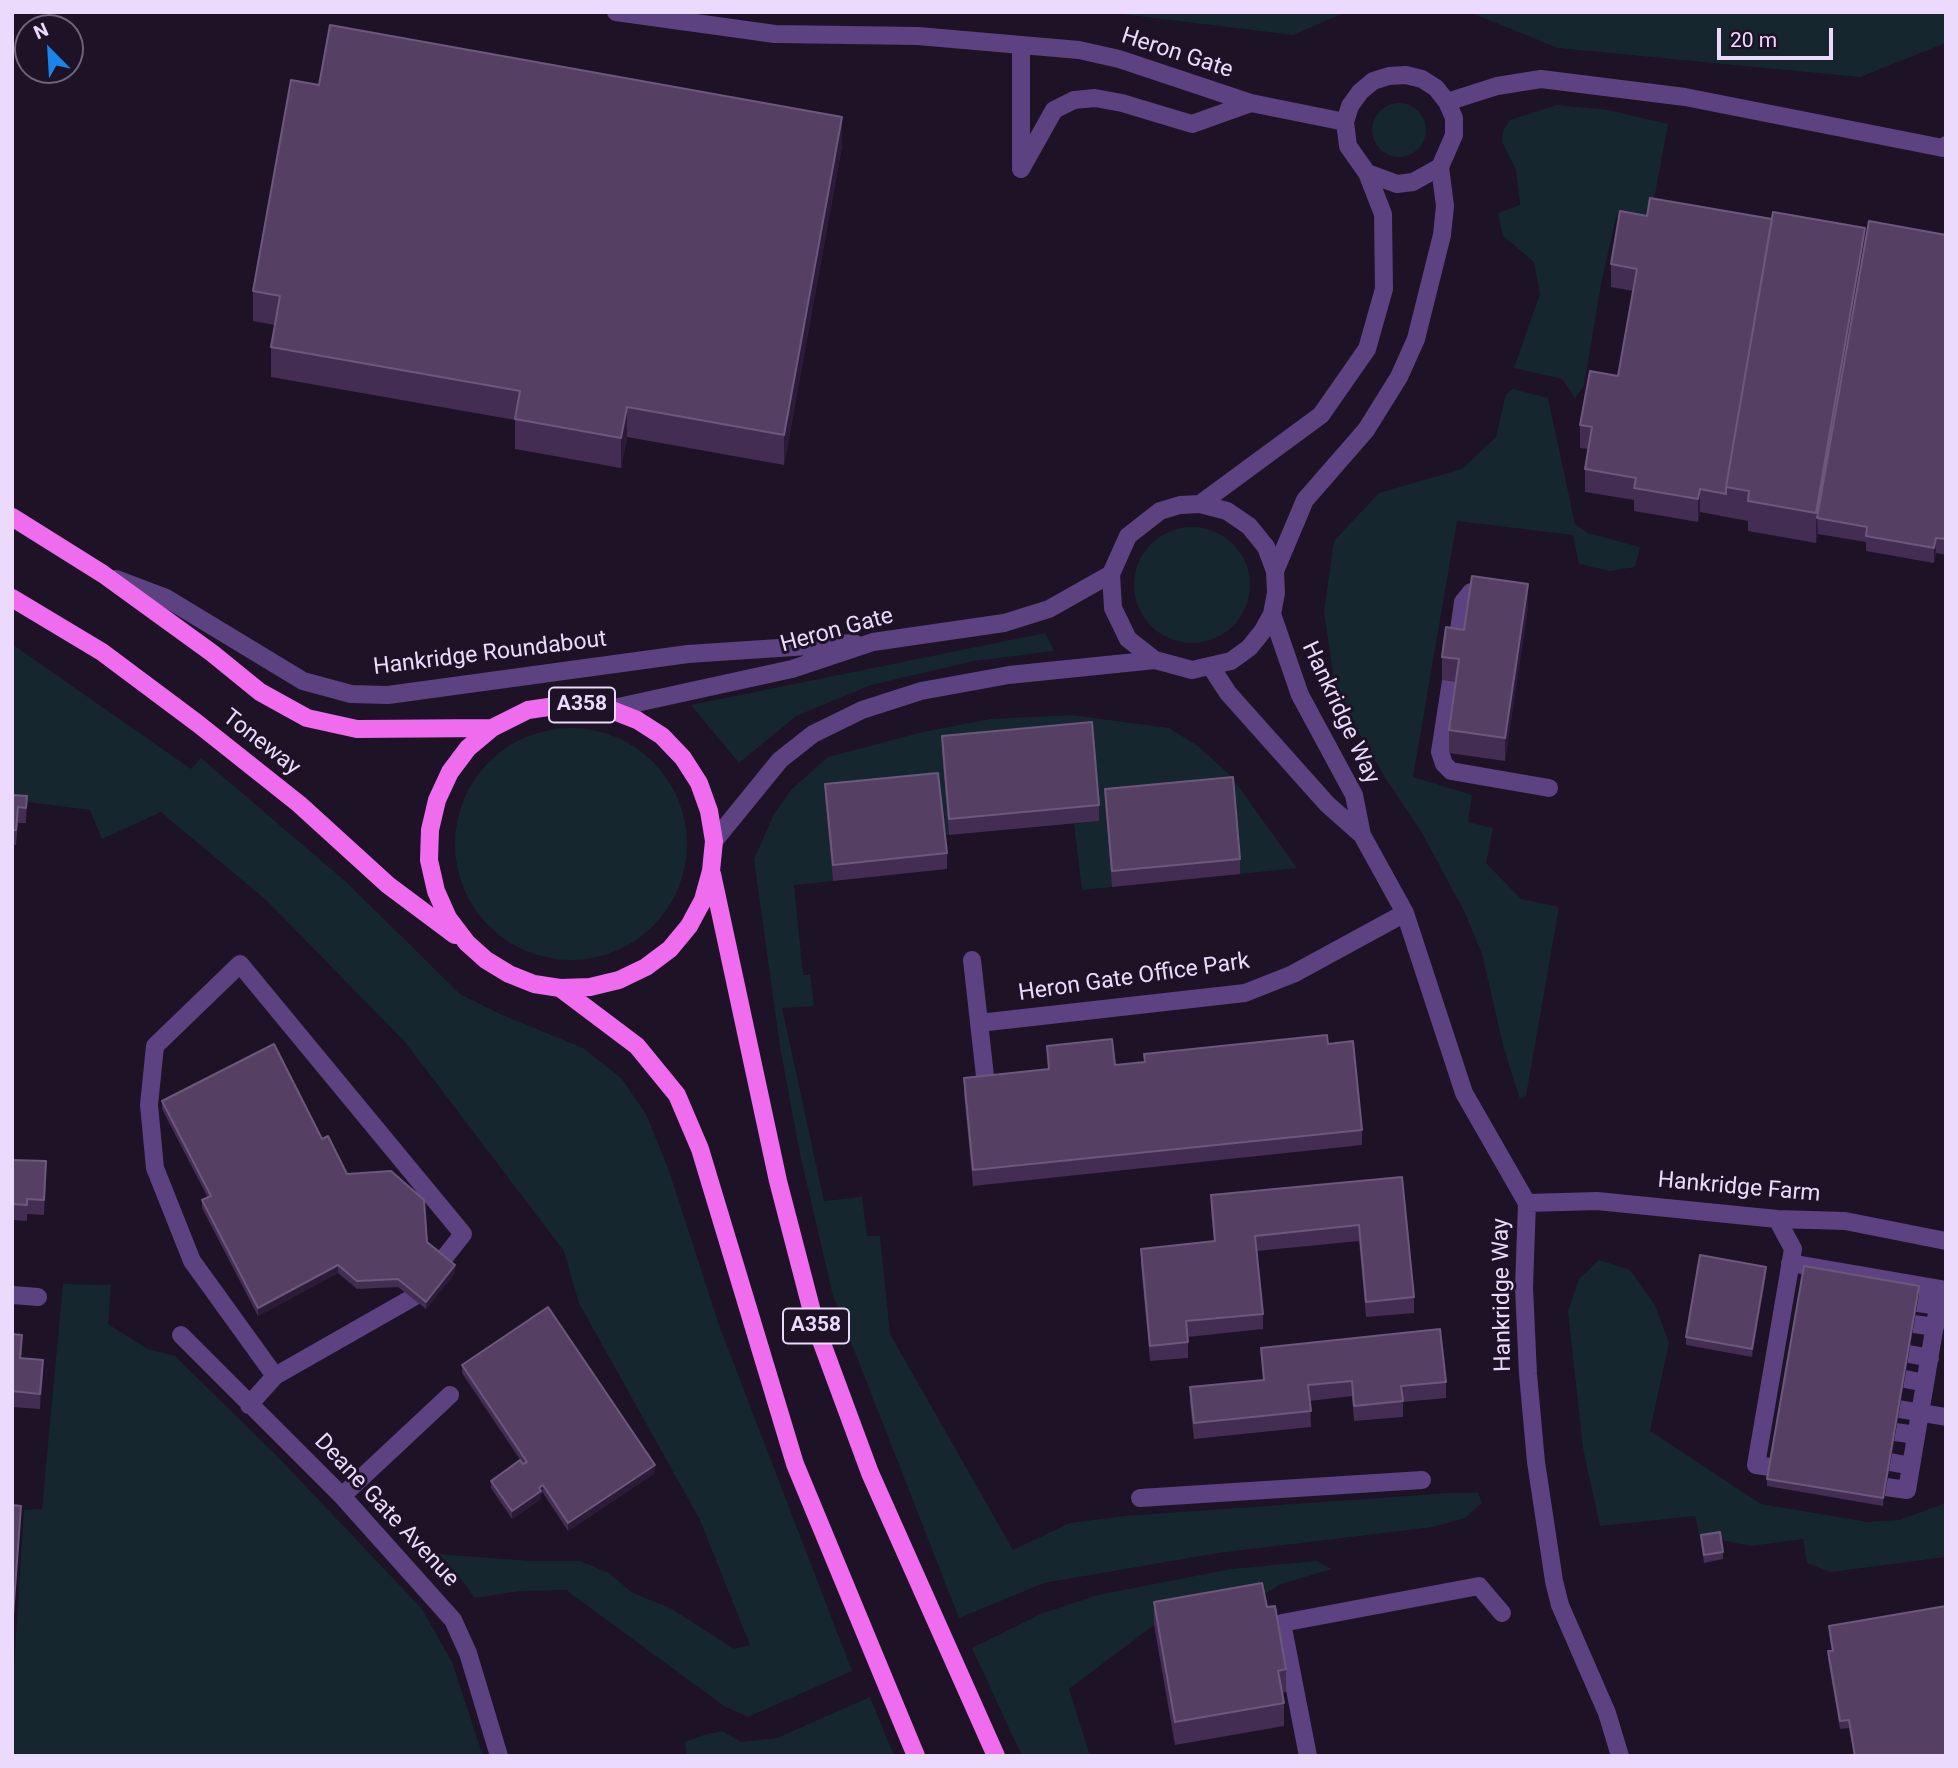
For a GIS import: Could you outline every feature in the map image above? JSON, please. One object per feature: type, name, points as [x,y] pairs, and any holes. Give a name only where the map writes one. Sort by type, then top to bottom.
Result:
[{"type":"main road","name":"Toneway","points":[[12,517],[103,574],[212,653],[260,692],[307,718],[358,729],[492,728]]},
{"type":"main road","name":"Toneway","points":[[12,598],[102,652],[197,723],[299,804],[388,885],[467,943]]},
{"type":"main road","name":"A358","points":[[569,704],[609,709],[637,720],[662,736],[683,758],[699,783],[709,811],[714,841],[711,871],[703,900],[689,926],[670,949],[646,967],[619,980],[590,987],[561,988],[534,984],[509,974],[467,943],[448,918],[436,891],[429,860],[430,830],[437,800],[450,772],[468,748],[492,728],[528,710],[569,704]]},
{"type":"main road","name":"A358","points":[[711,871],[778,1181],[816,1328],[870,1473],[996,1756]]},
{"type":"main road","name":"A358","points":[[561,988],[637,1046],[677,1095],[700,1149],[735,1275],[795,1464],[916,1756]]},
{"type":"street","name":"Heron Gate","points":[[616,12],[775,34],[918,36],[1079,50],[1119,59],[1251,103],[1345,122]]},
{"type":"street","points":[[1021,46],[1021,169],[1054,110],[1074,100],[1095,98],[1122,103],[1192,124],[1251,103]]},
{"type":"street","points":[[1200,504],[1321,415],[1367,349],[1384,289],[1383,214],[1367,173],[1348,146],[1345,122],[1350,106],[1360,92],[1373,81],[1389,76],[1422,79],[1436,88],[1447,102],[1454,118],[1454,135],[1440,167],[1445,206],[1442,235],[1416,339],[1399,377],[1366,430],[1305,500],[1275,571]]},
{"type":"street","points":[[1447,102],[1497,86],[1541,79],[1685,97],[1942,148],[1946,145]]},
{"type":"street","points":[[1367,173],[1397,184],[1413,182],[1440,167]]},
{"type":"street","points":[[1200,504],[1227,511],[1249,526],[1266,547],[1275,571],[1276,593],[1272,614],[1249,649],[1231,661],[1211,667],[1182,668],[1155,660],[1141,652],[1119,624],[1113,608],[1111,574],[1128,536],[1142,522],[1160,511],[1180,505],[1200,504]]},
{"type":"street","name":"Hankridge Roundabout","points":[[103,574],[166,598],[303,681],[351,694],[388,695],[688,654],[785,645],[873,642]]},
{"type":"street","name":"Heron Gate","points":[[609,709],[792,669],[873,642],[1004,623],[1049,609],[1111,574]]},
{"type":"street","points":[[1456,651],[1463,601],[1471,592],[1489,588]]},
{"type":"street","name":"Hankridge Way","points":[[1272,614],[1300,695],[1354,795],[1362,835],[1405,913],[1464,1093],[1527,1203],[1524,1287],[1528,1374],[1536,1462],[1554,1581],[1560,1605],[1607,1713],[1620,1756]]},
{"type":"street","points":[[714,841],[779,760],[813,734],[862,710],[921,691],[1009,675],[1155,660]]},
{"type":"street","name":"Hankridge Way","points":[[1211,667],[1228,693],[1327,804],[1362,835]]},
{"type":"street","points":[[1451,681],[1440,752],[1444,764],[1451,771],[1549,788]]},
{"type":"street","name":"Heron Gate Office Park","points":[[979,1023],[1245,993],[1293,974],[1405,913]]},
{"type":"street","points":[[972,960],[986,1085]]},
{"type":"street","points":[[275,1376],[192,1261],[155,1168],[149,1105],[155,1046],[240,964],[463,1234],[441,1262]]},
{"type":"street","name":"Hankridge Farm","points":[[1527,1203],[1597,1200],[1777,1219],[1845,1221],[1946,1241]]},
{"type":"street","points":[[1770,1467],[1756,1465],[1767,1441],[1773,1411],[1793,1276],[1793,1249],[1777,1219]]},
{"type":"street","points":[[1793,1276],[1941,1289],[1939,1318],[1907,1490],[1886,1487]]},
{"type":"street","points":[[12,1295],[38,1297]]},
{"type":"street","points":[[249,1405],[275,1376],[412,1298]]},
{"type":"street","points":[[1918,1303],[1939,1318]]},
{"type":"street","points":[[1914,1324],[1939,1318]]},
{"type":"street","name":"Deane Gate Avenue","points":[[181,1335],[342,1496],[453,1620],[468,1653],[499,1756]]},
{"type":"street","points":[[1909,1354],[1930,1358]]},
{"type":"street","points":[[1905,1379],[1926,1383]]},
{"type":"street","points":[[342,1496],[450,1395]]},
{"type":"street","points":[[1899,1409],[1946,1417]]},
{"type":"street","points":[[1895,1432],[1916,1435]]},
{"type":"street","points":[[1890,1462],[1911,1466]]},
{"type":"street","points":[[1140,1498],[1422,1480]]},
{"type":"street","points":[[1308,1756],[1282,1623],[1479,1586],[1502,1614]]},
{"type":"shaded area","points":[[1106,12],[1346,12],[1293,35]]},
{"type":"shaded area","points":[[1469,12],[1946,12],[1946,43],[1860,77],[1558,48]]},
{"type":"shaded area","points":[[1404,103],[1414,107],[1422,115],[1426,130],[1422,145],[1414,153],[1394,157],[1384,153],[1376,145],[1372,125],[1376,115],[1384,107]]},
{"type":"shaded area","points":[[1557,105],[1608,110],[1668,124],[1650,221],[1616,217],[1601,284],[1584,386],[1575,398],[1562,379],[1514,368],[1540,294],[1534,262],[1503,236],[1498,213],[1520,205],[1516,170],[1502,142],[1503,131],[1510,120]]},
{"type":"shaded area","points":[[1513,389],[1548,398],[1575,524],[1588,533],[1640,547],[1635,567],[1610,571],[1579,564],[1573,535],[1457,521],[1413,777],[1472,795],[1468,822],[1493,828],[1486,863],[1521,899],[1559,907],[1526,1096],[1520,1099],[1504,1049],[1482,954],[1465,913],[1421,831],[1386,779],[1336,694],[1324,612],[1334,541],[1379,493],[1462,469],[1496,437],[1506,394]]},
{"type":"shaded area","points":[[1192,527],[1214,531],[1233,544],[1246,563],[1250,585],[1246,607],[1233,626],[1214,639],[1192,643],[1170,639],[1151,626],[1138,607],[1134,585],[1138,563],[1151,544],[1170,531]]},
{"type":"shaded area","points":[[1045,633],[1054,651],[974,661],[871,685],[796,716],[739,763],[691,705]]},
{"type":"shaded area","points":[[12,644],[191,769],[201,758],[345,881],[460,994],[500,1014],[583,1048],[621,1078],[646,1114],[668,1168],[720,1328],[852,1671],[748,1717],[724,1706],[566,1590],[520,1591],[474,1598],[438,1554],[531,1561],[580,1561],[609,1573],[633,1593],[672,1609],[734,1649],[750,1645],[700,1520],[579,1303],[564,1251],[405,1042],[266,900],[161,812],[102,839],[90,810],[12,800]]},
{"type":"shaded area","points":[[1071,715],[1169,728],[1198,746],[1231,776],[1297,868],[1240,874],[1232,792],[1105,804],[1112,887],[1082,890],[1074,824],[1099,821],[943,835],[825,800],[833,881],[794,885],[803,975],[810,975],[814,1006],[782,1008],[824,1201],[862,1197],[867,1236],[880,1236],[890,1334],[1013,1550],[1070,1523],[1125,1516],[1450,1493],[1478,1493],[1482,1503],[1465,1518],[1433,1527],[1218,1553],[1044,1583],[959,1618],[833,1296],[800,1154],[780,1047],[754,859],[774,814],[792,789],[828,757],[923,732],[990,719]]},
{"type":"shaded area","points":[[571,728],[594,730],[615,737],[653,762],[678,800],[685,821],[685,867],[678,888],[653,926],[615,951],[594,958],[571,960],[548,958],[527,951],[489,926],[464,888],[457,867],[455,844],[457,821],[464,800],[489,762],[527,737],[548,730]]},
{"type":"shaded area","points":[[1599,1260],[1630,1270],[1655,1305],[1669,1343],[1650,1431],[1761,1504],[1868,1522],[1899,1520],[1946,1503],[1946,1557],[1831,1572],[1807,1563],[1803,1539],[1751,1546],[1720,1540],[1701,1543],[1695,1516],[1600,1526],[1583,1448],[1568,1311],[1579,1279]]},
{"type":"shaded area","points":[[63,1284],[111,1285],[108,1324],[148,1349],[175,1356],[278,1457],[422,1609],[452,1662],[483,1756],[12,1756],[12,1700],[24,1510],[42,1509]]},
{"type":"shaded area","points":[[1317,1561],[1332,1569],[1281,1584],[1255,1600],[1154,1625],[1069,1689],[1090,1756],[1022,1756],[972,1648],[1041,1614],[1098,1595],[1231,1569]]},
{"type":"shaded area","points":[[870,1697],[894,1756],[687,1756],[685,1742],[704,1735],[722,1731],[741,1742],[777,1738]]},
{"type":"building","points":[[330,25],[842,117],[784,435],[627,407],[621,438],[515,419],[520,391],[271,347],[280,296],[253,291],[291,80],[319,85]]},
{"type":"building","points":[[1650,198],[1772,219],[1726,494],[1700,489],[1698,499],[1634,488],[1636,478],[1585,469],[1592,427],[1580,425],[1590,371],[1618,376],[1637,269],[1611,264],[1620,211],[1647,216]]},
{"type":"building","points":[[1773,212],[1865,228],[1816,513],[1748,501],[1749,491],[1726,487]]},
{"type":"building","points":[[1869,221],[1946,235],[1946,539],[1936,538],[1934,548],[1866,536],[1867,527],[1817,518]]},
{"type":"building","points":[[1472,576],[1528,584],[1505,738],[1449,730],[1459,659],[1442,657],[1446,627],[1464,630]]},
{"type":"building","points":[[1092,722],[1099,805],[949,819],[942,736]]},
{"type":"building","points":[[938,773],[947,853],[833,865],[825,784]]},
{"type":"building","points":[[1233,777],[1240,859],[1112,871],[1105,789]]},
{"type":"building","points":[[12,795],[27,796],[26,808],[18,807],[16,830],[12,830]]},
{"type":"building","points":[[1327,1035],[1328,1044],[1353,1041],[1362,1130],[973,1170],[964,1078],[1049,1069],[1047,1046],[1112,1039],[1115,1065],[1145,1062],[1144,1054]]},
{"type":"building","points":[[274,1044],[322,1139],[328,1136],[347,1174],[391,1171],[424,1200],[427,1242],[455,1265],[426,1302],[398,1279],[357,1281],[338,1265],[258,1308],[202,1200],[211,1196],[162,1101]]},
{"type":"building","points":[[12,1160],[46,1161],[44,1200],[27,1199],[27,1205],[12,1204]]},
{"type":"building","points":[[1402,1177],[1414,1297],[1366,1302],[1359,1225],[1255,1236],[1263,1314],[1186,1321],[1188,1342],[1150,1346],[1141,1249],[1215,1241],[1211,1195]]},
{"type":"building","points":[[1700,1255],[1766,1267],[1752,1349],[1686,1337]]},
{"type":"building","points":[[1804,1266],[1919,1286],[1883,1498],[1767,1479]]},
{"type":"building","points":[[548,1307],[655,1465],[568,1523],[543,1485],[539,1488],[541,1491],[512,1511],[491,1481],[520,1460],[523,1464],[527,1462],[462,1365]]},
{"type":"building","points":[[1440,1329],[1446,1382],[1401,1386],[1403,1401],[1354,1406],[1352,1381],[1308,1385],[1311,1411],[1194,1423],[1190,1387],[1264,1380],[1261,1348]]},
{"type":"building","points":[[12,1334],[22,1335],[20,1358],[43,1360],[40,1394],[12,1391]]},
{"type":"building","points":[[12,1505],[21,1506],[12,1630]]},
{"type":"building","points":[[1720,1532],[1723,1552],[1704,1555],[1701,1535]]},
{"type":"building","points":[[1262,1583],[1267,1607],[1275,1606],[1286,1669],[1278,1671],[1284,1703],[1175,1722],[1154,1602]]},
{"type":"building","points":[[1946,1606],[1946,1756],[1855,1756],[1849,1720],[1840,1721],[1828,1651],[1833,1651],[1829,1626]]}]
